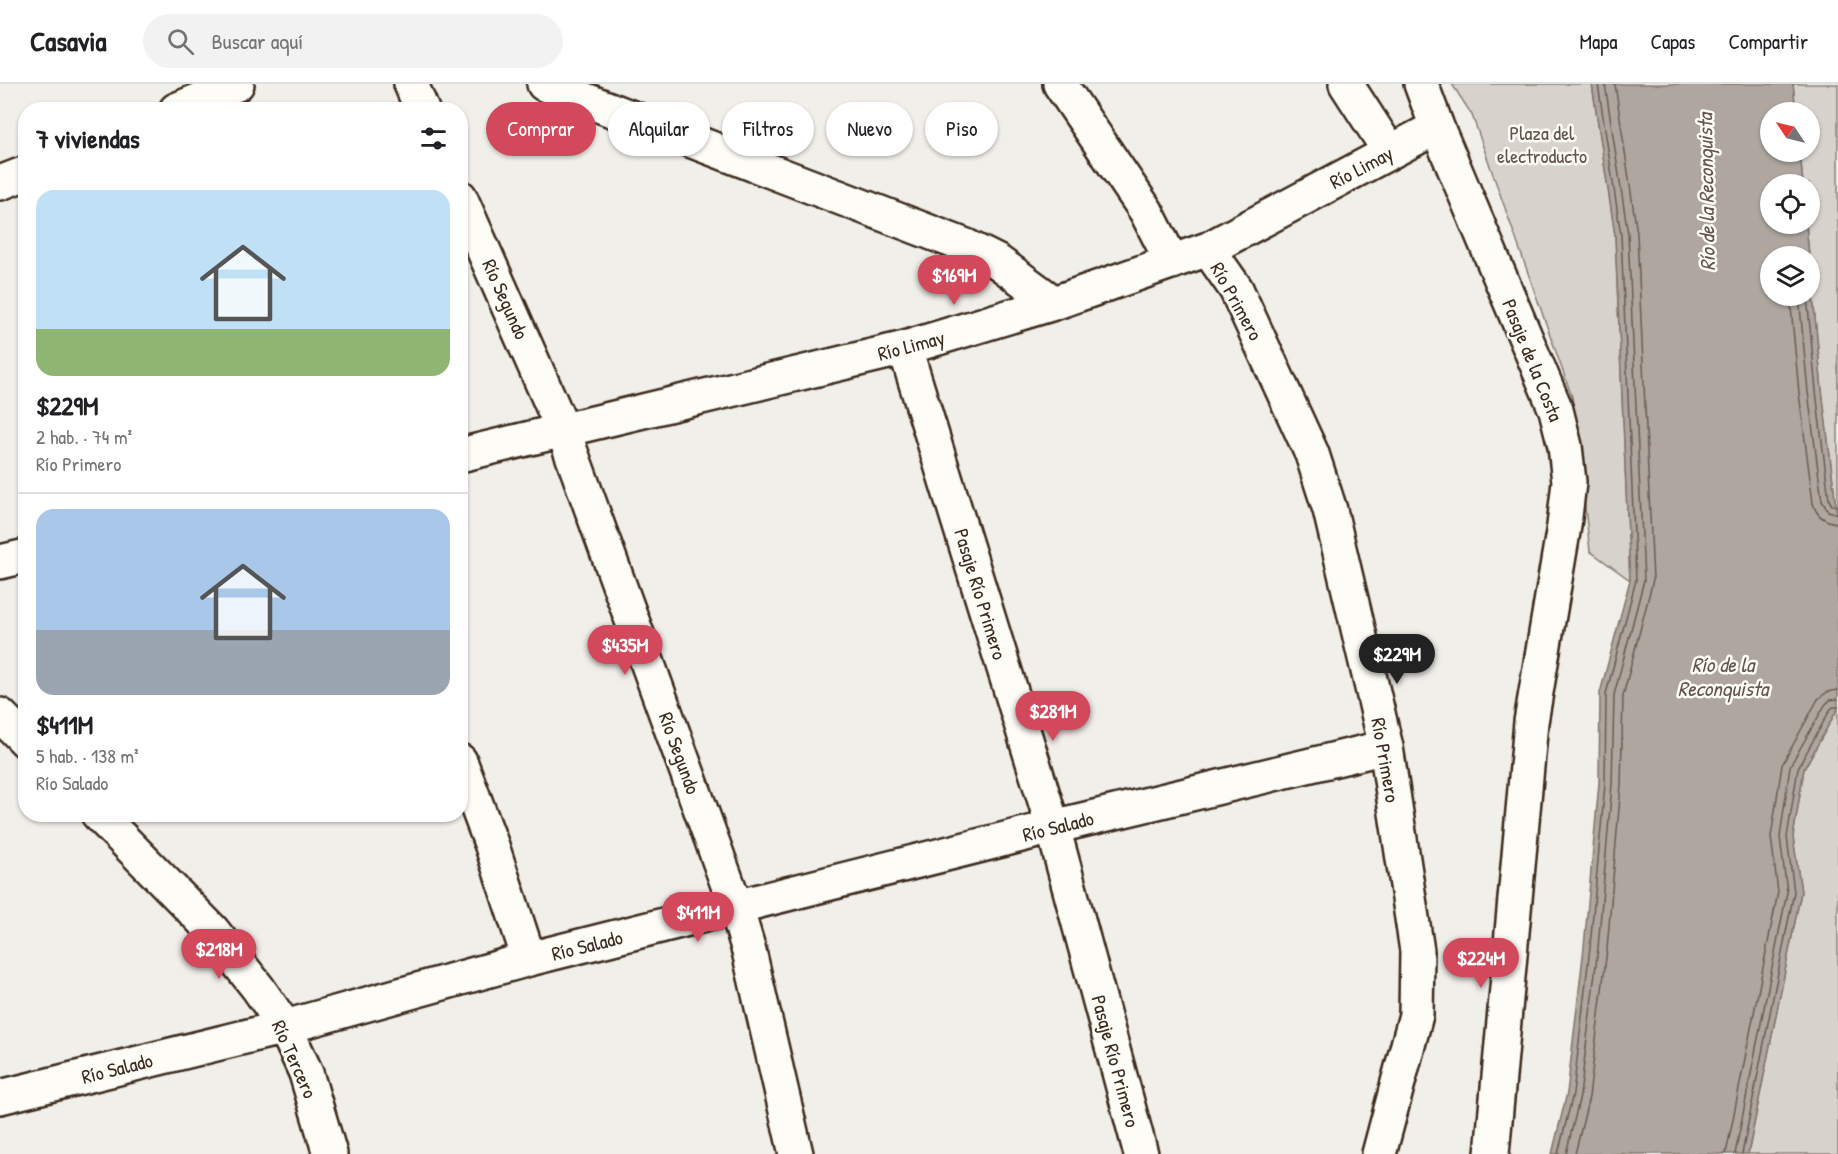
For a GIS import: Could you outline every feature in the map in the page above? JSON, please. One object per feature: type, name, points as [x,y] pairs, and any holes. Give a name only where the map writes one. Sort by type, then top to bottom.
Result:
[{"type":"street","points":[[195,102],[237,84]]},
{"type":"street","points":[[411,84],[419,102]]},
{"type":"street","points":[[544,84],[966,246],[998,262],[1054,303]]},
{"type":"street","points":[[1060,84],[1146,211],[1172,262]]},
{"type":"street","points":[[1346,84],[1390,152]]},
{"type":"street","name":"Pasaje de la Costa","points":[[1421,84],[1556,410],[1565,446],[1569,482],[1564,526],[1531,722],[1492,1154]]},
{"type":"street","name":"Río Limay","points":[[468,452],[905,348],[1054,303],[1208,249],[1437,127]]},
{"type":"street","points":[[0,183],[18,176]]},
{"type":"street","name":"Río Segundo","points":[[468,214],[563,430],[736,907],[749,951],[796,1154]]},
{"type":"street","name":"Río Primero","points":[[1208,249],[1236,289],[1312,454],[1330,510],[1386,747],[1417,951],[1416,1015],[1379,1154]]},
{"type":"street","name":"Pasaje Río Primero","points":[[905,348],[1053,827],[1141,1154]]},
{"type":"street","points":[[0,562],[18,558]]},
{"type":"street","points":[[0,715],[18,733]]},
{"type":"street","name":"Río Salado","points":[[0,1097],[285,1027],[529,960],[736,907],[1053,827],[1386,747]]},
{"type":"street","points":[[468,782],[492,846],[529,960]]},
{"type":"street","name":"Río Tercero","points":[[106,822],[212,930],[258,988],[285,1027],[306,1072],[330,1154]]},
{"type":"green space","name":"Plaza del electroducto","points":[[1452,84],[1592,84],[1615,235],[1630,580],[1590,551],[1572,397],[1472,115]]},
{"type":"green space","points":[[1793,84],[1838,84],[1838,523],[1814,306],[1820,306],[1820,246],[1808,246],[1807,234],[1820,234],[1820,174],[1802,174],[1801,162],[1820,162],[1820,102],[1795,102]]},
{"type":"green space","points":[[1838,708],[1838,1154],[1748,1154],[1801,892],[1793,837],[1804,769]]},
{"type":"water","name":"Río de la Reconquista","points":[[1592,84],[1793,84],[1795,102],[1760,102],[1760,162],[1801,162],[1802,174],[1760,174],[1760,234],[1807,234],[1808,246],[1760,246],[1760,306],[1814,306],[1838,523],[1838,708],[1804,769],[1793,837],[1801,892],[1748,1154],[1552,1154],[1567,1093],[1584,947],[1599,783],[1600,693],[1630,580],[1615,235]]}]
